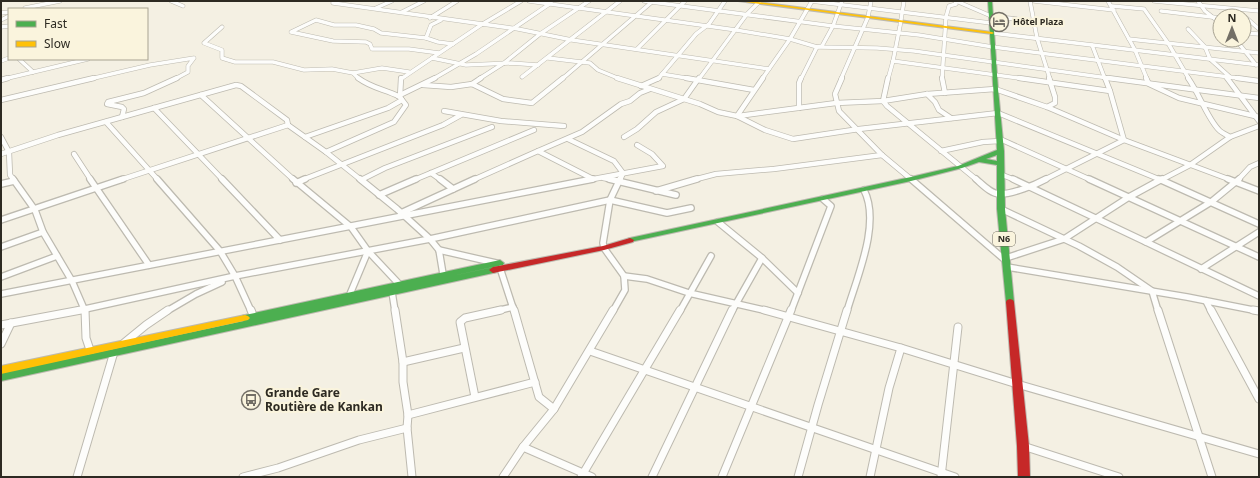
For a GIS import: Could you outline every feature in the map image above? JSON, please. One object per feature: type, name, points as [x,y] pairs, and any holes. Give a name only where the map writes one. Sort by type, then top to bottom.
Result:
[{"type":"main road","points":[[740,1],[759,2],[992,33]]},
{"type":"main road","name":"N6","points":[[990,1],[995,76],[994,88],[998,113],[1001,151],[1001,209],[1023,446],[1024,477]]},
{"type":"main road","points":[[1,370],[91,353],[117,352],[392,292],[498,266],[824,199],[960,167],[1001,151]]},
{"type":"main road","points":[[980,160],[1000,164]]},
{"type":"main road","points":[[1,377],[91,353],[125,342],[443,274],[498,266]]},
{"type":"street","points":[[26,8],[39,1]]},
{"type":"street","points":[[28,8],[60,1]]},
{"type":"street","points":[[171,1],[183,6]]},
{"type":"street","points":[[335,1],[333,3],[376,8],[430,18],[513,28],[572,40],[769,69]]},
{"type":"street","points":[[351,6],[358,1]]},
{"type":"street","points":[[376,8],[392,1]]},
{"type":"street","points":[[402,13],[424,1]]},
{"type":"street","points":[[430,18],[457,1]]},
{"type":"street","points":[[400,97],[401,78],[481,25],[521,1]]},
{"type":"street","points":[[529,1],[736,30],[790,39],[817,47],[895,50],[1259,98]]},
{"type":"street","points":[[305,137],[388,108],[400,97],[460,64],[555,1]]},
{"type":"street","points":[[423,85],[451,87],[472,84],[504,63],[540,34],[589,1]]},
{"type":"street","points":[[522,78],[620,1]]},
{"type":"street","points":[[644,1],[679,7],[717,10],[800,22],[898,33],[993,47],[1259,81]]},
{"type":"street","points":[[637,49],[685,1]]},
{"type":"street","points":[[641,86],[657,80],[679,56],[682,50],[696,34],[701,32],[707,26],[717,10],[725,1]]},
{"type":"street","points":[[737,116],[790,39],[812,1],[841,3],[946,17],[1034,21]]},
{"type":"street","points":[[871,1],[868,17],[853,48],[835,94],[839,111],[882,155],[1006,262],[1259,311]]},
{"type":"street","points":[[883,101],[902,21],[904,1]]},
{"type":"street","points":[[945,93],[942,80],[943,56],[946,17],[949,6],[956,4],[955,1],[991,19]]},
{"type":"street","points":[[1030,1],[1036,38],[1055,97],[1055,103],[1047,106]]},
{"type":"street","points":[[1034,1],[1114,10]]},
{"type":"street","points":[[1080,1],[1081,6]]},
{"type":"street","points":[[1108,1],[1135,50],[1149,84],[1179,98],[1257,117]]},
{"type":"street","points":[[1154,1],[1218,8]]},
{"type":"street","points":[[1198,1],[1201,6],[1212,16]]},
{"type":"street","points":[[472,84],[503,99],[532,103],[583,62],[602,44],[653,2]]},
{"type":"street","points":[[624,137],[637,129],[656,112],[684,99],[747,14],[759,2]]},
{"type":"street","points":[[799,108],[800,83],[817,47],[822,46],[833,26],[841,3]]},
{"type":"street","points":[[1112,6],[1144,9],[1176,55],[1183,71],[1197,90],[1202,104],[1219,130],[1230,137]]},
{"type":"street","points":[[1161,11],[1212,17]]},
{"type":"street","points":[[426,38],[431,25],[441,19]]},
{"type":"street","points":[[439,53],[408,49],[372,49],[370,44],[366,42],[333,41],[291,32],[316,20],[334,25],[356,25],[374,29],[381,33],[426,38],[438,42],[453,44]]},
{"type":"street","points":[[222,27],[204,43],[222,50],[222,58],[236,62],[273,62],[304,70],[332,69],[353,73],[380,68],[409,72]]},
{"type":"street","points":[[1188,29],[1206,47],[1210,59],[1228,77],[1239,95],[1259,121]]},
{"type":"street","points":[[992,33],[1258,65]]},
{"type":"street","points":[[1129,39],[1259,53]]},
{"type":"street","points":[[1092,45],[1110,91],[1124,140]]},
{"type":"street","points":[[1243,48],[1258,65]]},
{"type":"street","points":[[1,100],[150,65],[194,58],[188,64],[188,72],[186,74],[144,93],[108,102],[107,104],[122,107],[124,109],[122,117]]},
{"type":"street","points":[[431,58],[460,64],[522,63],[538,66]]},
{"type":"street","points":[[548,58],[590,63],[598,70],[613,77],[700,104],[718,112],[737,116],[765,130],[785,138],[793,139],[858,129],[998,113],[1160,180],[1259,224]]},
{"type":"street","points":[[20,60],[33,72]]},
{"type":"street","points":[[1,80],[81,60]]},
{"type":"street","points":[[892,61],[1110,91]]},
{"type":"street","points":[[326,152],[394,122],[406,105],[400,97],[388,91],[376,89],[359,79],[353,73]]},
{"type":"street","points":[[662,74],[754,90]]},
{"type":"street","points":[[1,154],[58,135],[236,85],[240,86],[287,120],[288,125],[342,164],[403,214],[430,239],[439,250],[443,274]]},
{"type":"street","points":[[737,116],[836,103],[883,101],[927,94],[994,88],[1047,106],[1124,140],[1259,192]]},
{"type":"street","points":[[403,214],[453,189],[568,139],[583,131],[621,104],[630,101],[640,93],[650,89]]},
{"type":"street","points":[[927,94],[940,110],[951,118]]},
{"type":"street","points":[[201,95],[296,183],[351,227],[368,251],[398,284]]},
{"type":"street","points":[[883,101],[941,152],[989,190],[1000,194],[1031,187],[1124,140]]},
{"type":"street","points":[[154,108],[280,240]]},
{"type":"street","points":[[444,111],[501,121],[564,126]]},
{"type":"street","points":[[296,183],[443,124],[461,115]]},
{"type":"street","points":[[106,122],[220,251],[235,276],[253,315]]},
{"type":"street","points":[[1,220],[288,125]]},
{"type":"street","points":[[1006,262],[1064,239],[1129,198],[1190,165],[1230,137],[1259,126]]},
{"type":"street","points":[[360,180],[385,168],[492,127]]},
{"type":"street","points":[[379,195],[534,130]]},
{"type":"street","points":[[1,137],[9,152],[10,175],[35,210],[43,232],[72,281],[86,309],[86,338],[91,353]]},
{"type":"street","points":[[568,139],[614,161],[623,173]]},
{"type":"street","points":[[941,152],[983,142],[1000,140],[1238,246],[1259,257]]},
{"type":"street","points":[[1,294],[72,281],[149,264],[351,227],[403,214],[663,166],[652,154],[636,145]]},
{"type":"street","points":[[538,151],[593,179]]},
{"type":"street","points":[[74,154],[96,189],[149,264]]},
{"type":"street","points":[[656,191],[716,174],[774,169],[882,155]]},
{"type":"street","points":[[1146,242],[1211,202],[1236,183],[1250,167],[1259,162]]},
{"type":"street","points":[[431,173],[453,189]]},
{"type":"street","points":[[503,477],[523,447],[554,408],[590,351],[625,290],[624,276],[604,245],[610,200],[612,194],[620,183],[623,173]]},
{"type":"street","points":[[1000,174],[1097,218],[1259,296]]},
{"type":"street","points":[[602,178],[676,195]]},
{"type":"street","points":[[1,184],[14,181]]},
{"type":"street","points":[[798,477],[810,428],[841,332],[868,239],[871,213],[868,196],[864,190]]},
{"type":"street","points":[[722,477],[752,408],[831,206],[824,199]]},
{"type":"street","points":[[1,325],[86,309],[235,276],[430,239],[610,200],[667,213],[691,208]]},
{"type":"street","points":[[1001,209],[1064,239],[1135,278],[1152,291],[1212,477]]},
{"type":"street","points":[[718,222],[762,258],[798,293]]},
{"type":"street","points":[[1,247],[43,232]]},
{"type":"street","points":[[1201,269],[1259,232]]},
{"type":"street","points":[[439,250],[498,266],[508,290],[539,397],[554,408]]},
{"type":"street","points":[[350,294],[368,251]]},
{"type":"street","points":[[1,277],[57,256]]},
{"type":"street","points":[[582,475],[645,371],[711,256]]},
{"type":"street","points":[[652,477],[736,304],[762,258]]},
{"type":"street","points":[[77,477],[117,352],[125,342],[152,320],[201,291],[235,276]]},
{"type":"street","points":[[624,276],[647,279],[689,293],[789,316],[1259,454]]},
{"type":"street","points":[[392,292],[403,362],[403,382],[408,415],[407,428],[412,477]]},
{"type":"street","points":[[1206,301],[1259,399]]},
{"type":"street","points":[[475,397],[460,322],[465,318],[512,307]]},
{"type":"street","points":[[1,344],[11,323]]},
{"type":"street","points":[[941,474],[958,327]]},
{"type":"street","points":[[403,362],[464,348]]},
{"type":"street","points":[[870,477],[889,388],[901,348]]},
{"type":"street","points":[[590,351],[941,474],[955,477]]},
{"type":"street","points":[[408,415],[535,382]]},
{"type":"street","points":[[243,477],[278,468],[359,440],[407,428]]},
{"type":"street","points":[[1023,446],[1119,477]]},
{"type":"street","points":[[523,447],[582,475],[592,477]]},
{"type":"traffic: fast","points":[[990,1],[995,89],[1000,139],[1001,209],[1010,302]]},
{"type":"traffic: fast","points":[[630,240],[911,179],[960,167],[1001,151]]},
{"type":"traffic: fast","points":[[980,160],[1001,164]]},
{"type":"traffic: fast","points":[[245,318],[500,263]]},
{"type":"traffic: fast","points":[[1,377],[493,270]]},
{"type":"traffic: slow","points":[[740,1],[992,33]]},
{"type":"traffic: slow","points":[[1,370],[245,318]]},
{"type":"traffic: jam","points":[[493,270],[604,248],[630,240]]},
{"type":"traffic: jam","points":[[1010,302],[1023,446],[1024,477]]},
{"type":"place","name":"Hôtel Plaza","points":[[999,22]]},
{"type":"place","name":"Grande Gare Routière de Kankan","points":[[251,400]]}]
